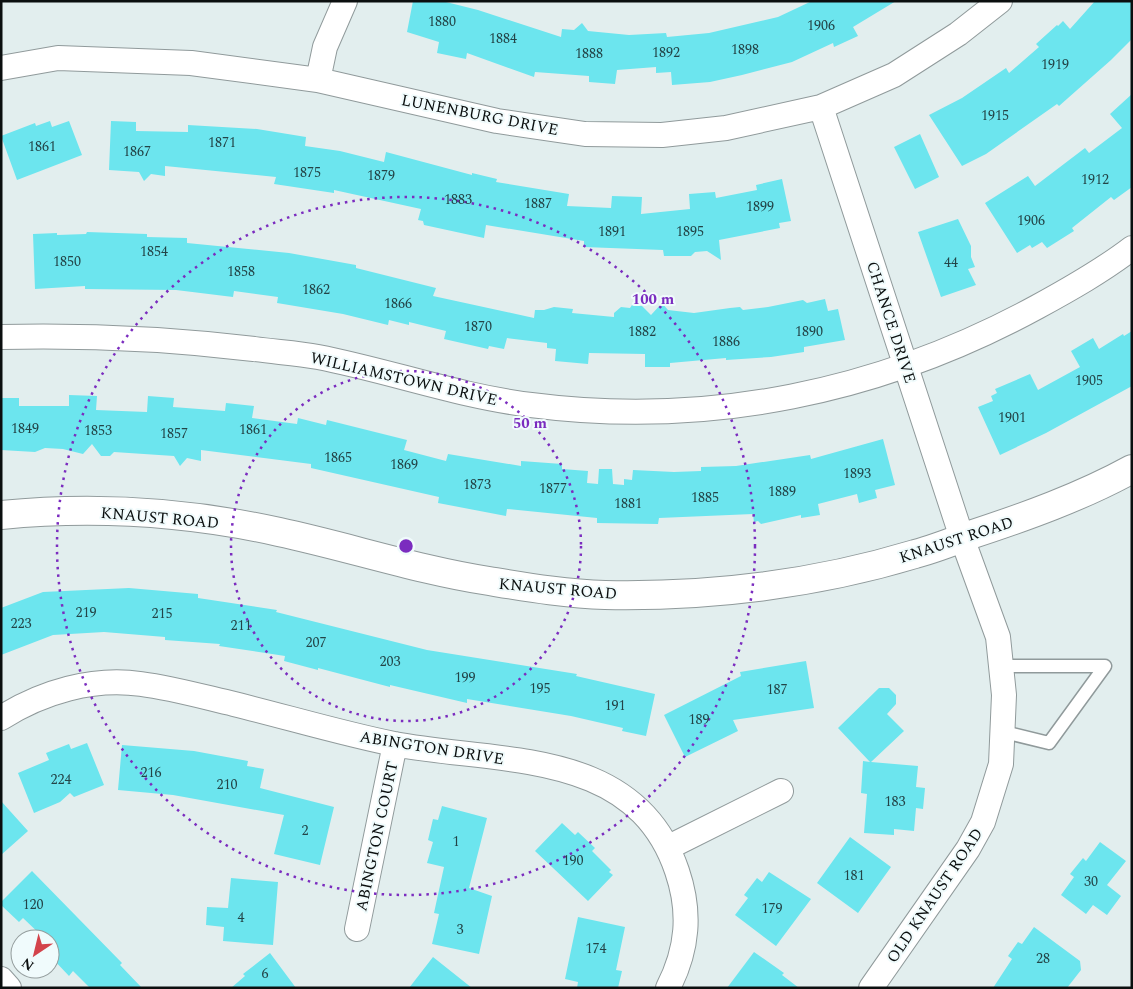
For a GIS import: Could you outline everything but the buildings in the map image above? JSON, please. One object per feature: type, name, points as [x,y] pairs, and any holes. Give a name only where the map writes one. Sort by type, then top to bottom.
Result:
[{"type":"main road","name":"KNAUST ROAD","points":[[1,515],[92,511],[218,521],[277,531],[487,581],[602,595],[670,594],[741,588],[804,579],[915,554],[1068,499],[1132,469]]},
{"type":"street","points":[[318,80],[325,47],[345,1]]},
{"type":"street","name":"LUNENBURG DRIVE","points":[[1,68],[58,58],[191,63],[318,80],[497,121],[585,134],[662,135],[726,128],[821,107],[894,75],[958,34],[1000,1]]},
{"type":"street","name":"CHANCE DRIVE","points":[[821,107],[962,538]]},
{"type":"street","name":"WILLIAMSTOWN DRIVE","points":[[1,337],[67,335],[200,342],[318,357],[443,389],[531,405],[618,411],[706,410],[844,386],[907,367],[995,330],[1077,285],[1132,248]]},
{"type":"street","name":"OLD KNAUST ROAD","points":[[871,988],[968,849],[983,822],[1001,764],[1004,732],[1004,695],[998,637],[962,538]]},
{"type":"street","name":"ABINGTON DRIVE","points":[[1,718],[37,697],[62,690],[98,685],[140,684],[394,744],[563,768],[613,788],[645,813],[669,847],[686,895],[686,936],[676,973],[668,988]]},
{"type":"street","name":"ABINGTON COURT","points":[[357,929],[394,744]]},
{"type":"street","points":[[669,847],[781,791]]},
{"type":"street","points":[[1,979],[9,988]]},
{"type":"lane","points":[[1001,666],[1105,666],[1049,743],[1004,732]]}]
